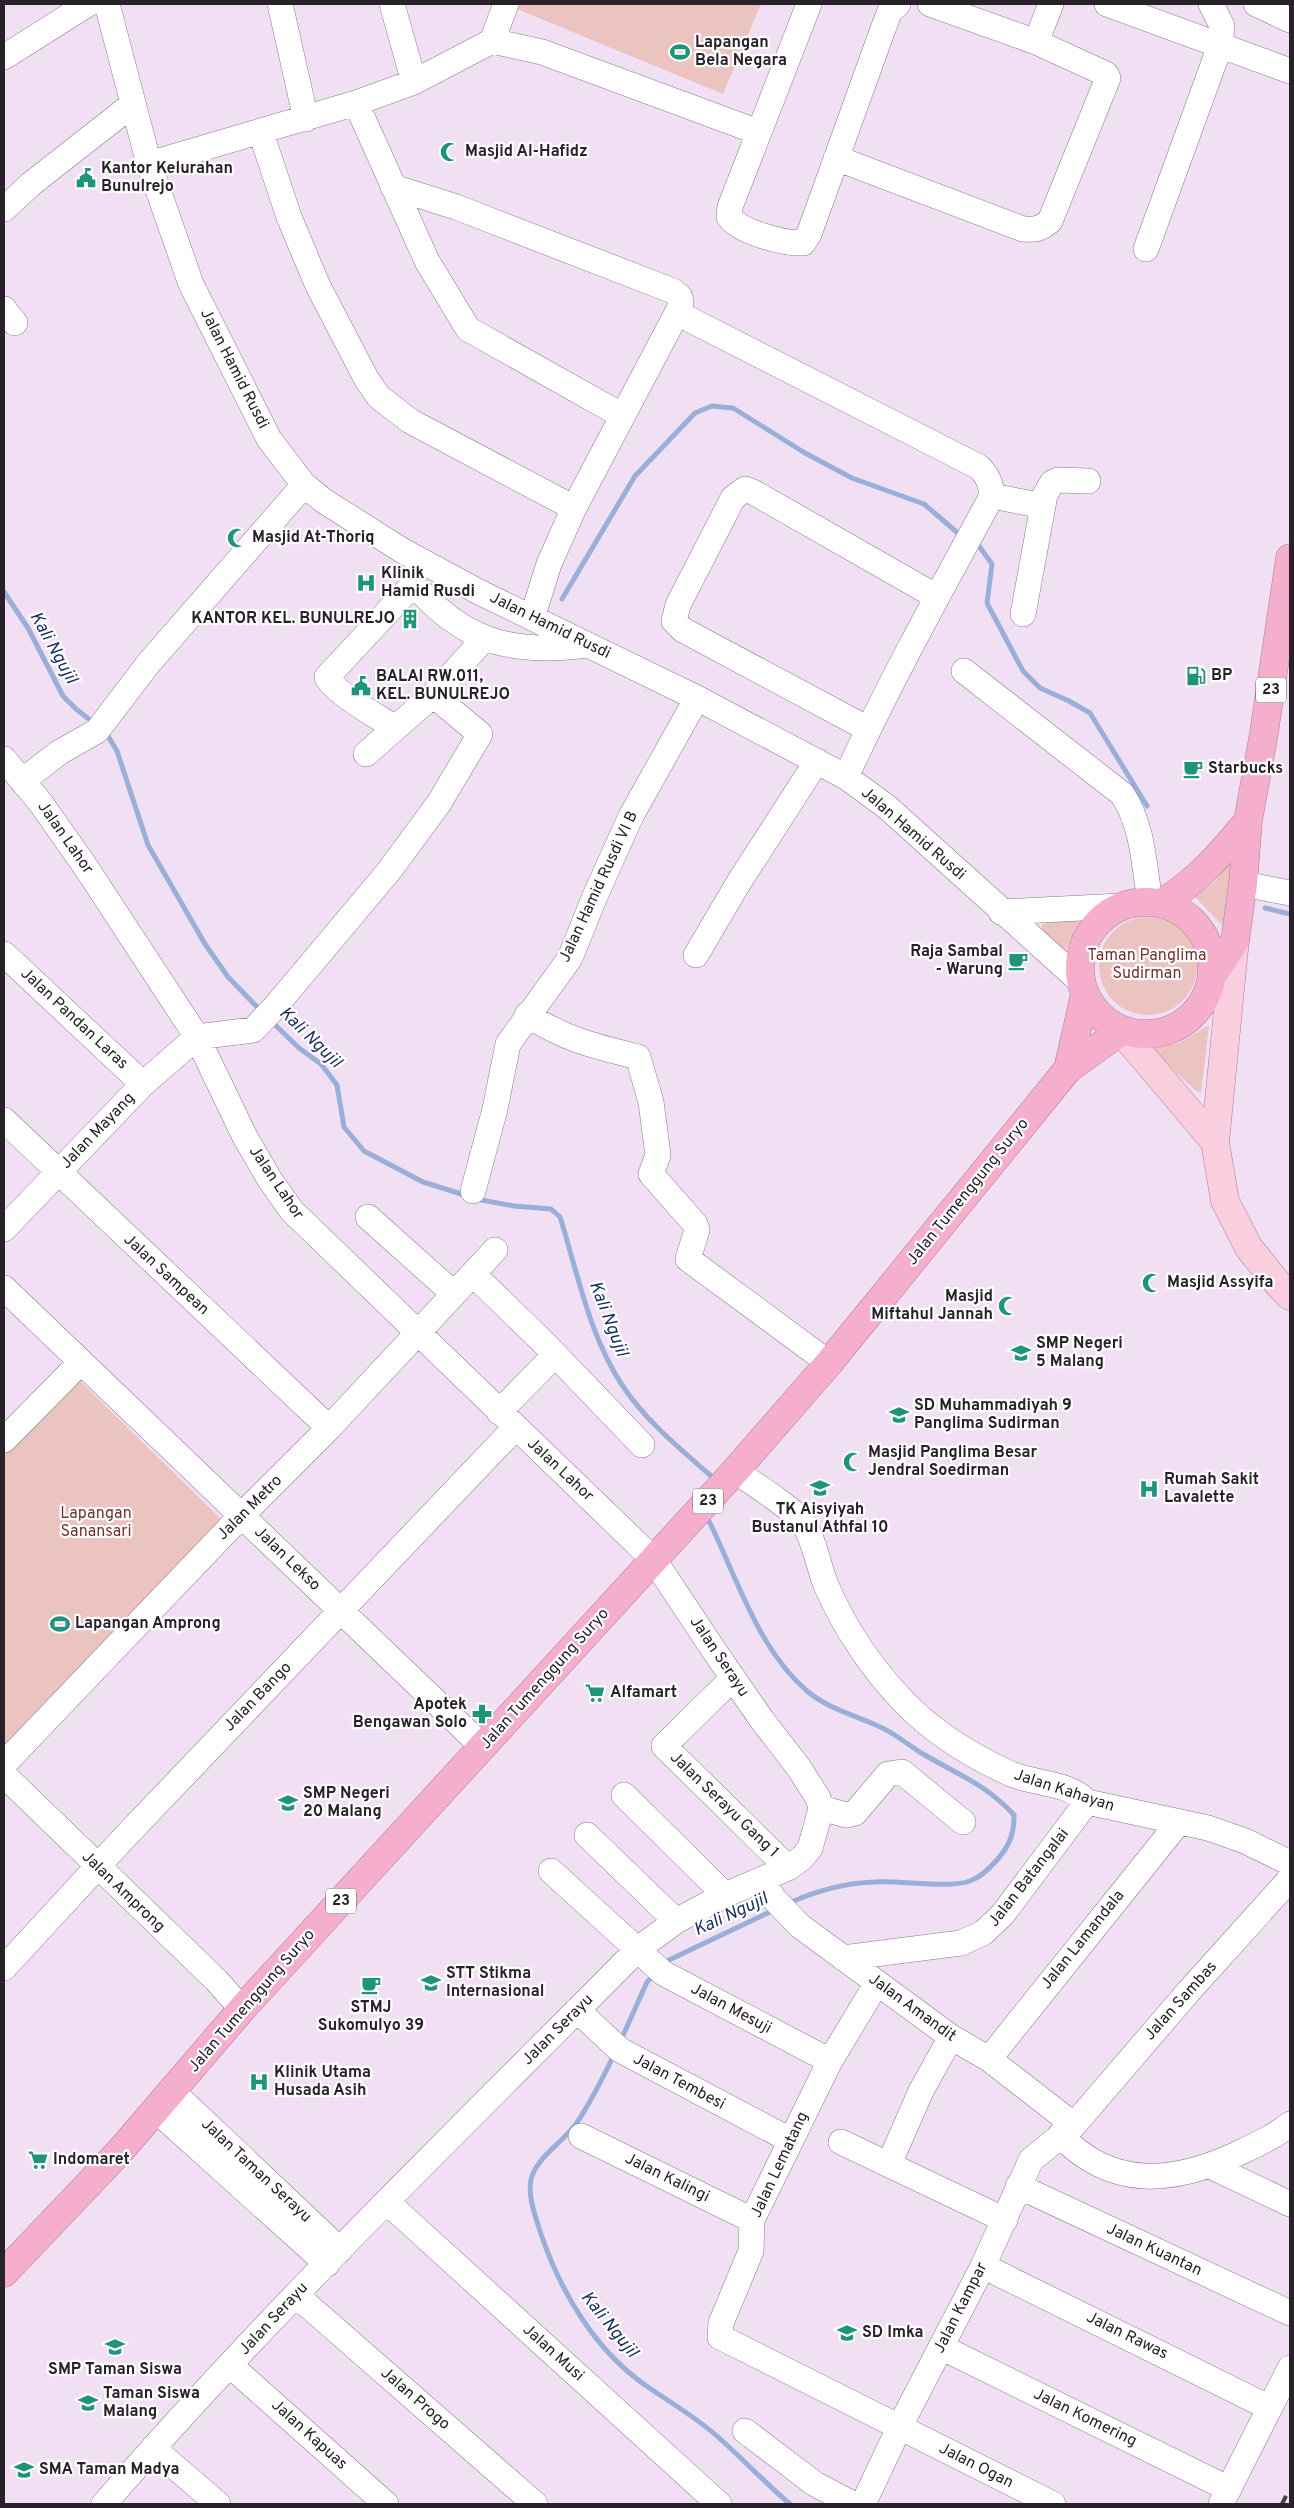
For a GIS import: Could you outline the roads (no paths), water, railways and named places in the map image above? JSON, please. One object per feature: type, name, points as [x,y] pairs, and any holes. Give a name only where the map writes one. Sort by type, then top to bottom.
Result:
[{"type":"highway","name":"23","points":[[1121,1031],[1159,1033],[1181,1025],[1195,1015],[1205,1000],[1212,980],[1235,939],[1243,884],[1248,821],[1264,733],[1290,558]]},
{"type":"highway","name":"23","points":[[1156,903],[1210,866],[1248,821]]},
{"type":"highway","name":"23","points":[[1082,987],[1079,962],[1084,944],[1099,921],[1122,906],[1156,903],[1181,911],[1197,925],[1208,942],[1213,957],[1212,980]]},
{"type":"highway","points":[[1082,987],[1095,1011],[1121,1031]]},
{"type":"highway","name":"Jalan Tumenggung Suryo","points":[[1068,1069],[1081,1019],[1082,987]]},
{"type":"highway","name":"Jalan Tumenggung Suryo","points":[[4,2273],[121,2150],[242,2009],[735,1470],[829,1363],[1068,1069],[1121,1031]]},
{"type":"main road","points":[[1235,939],[1214,1142],[1225,1201],[1249,1248],[1290,1296]]},
{"type":"main road","points":[[1212,980],[1226,1022]]},
{"type":"main road","points":[[1121,1031],[1214,1142]]},
{"type":"street","points":[[5,54],[88,4]]},
{"type":"street","name":"Jalan Hamid Rusdi","points":[[107,4],[150,164],[191,284],[269,439],[304,485],[324,501],[403,551],[532,618],[697,698],[846,777],[887,808],[1082,987]]},
{"type":"street","points":[[280,4],[306,120]]},
{"type":"street","points":[[392,4],[414,82]]},
{"type":"street","points":[[492,41],[506,4]]},
{"type":"street","points":[[809,4],[758,132],[730,207],[729,216],[733,222],[753,232],[791,244],[803,243],[809,234],[883,29],[890,11],[898,4]]},
{"type":"street","points":[[836,158],[1023,229],[1035,230],[1043,227],[1050,221],[1108,78],[1106,74],[1036,42],[930,4]]},
{"type":"street","points":[[1036,42],[1051,4]]},
{"type":"street","points":[[1107,4],[1290,71]]},
{"type":"street","points":[[1146,249],[1220,46],[1222,26],[1211,4]]},
{"type":"street","points":[[1256,4],[1290,20]]},
{"type":"street","points":[[150,164],[306,120],[356,103],[414,82],[492,41],[542,52],[758,132]]},
{"type":"street","points":[[356,103],[427,260],[468,329],[621,415]]},
{"type":"street","points":[[4,209],[31,184],[133,104]]},
{"type":"street","points":[[262,133],[289,217],[318,286],[367,380],[379,397],[410,421],[574,508]]},
{"type":"street","points":[[393,187],[456,207],[674,291],[680,296],[681,304],[677,313],[621,415],[574,508],[549,564],[532,618]]},
{"type":"street","points":[[677,313],[979,467],[986,474],[992,496],[936,598],[868,729],[846,777]]},
{"type":"street","points":[[1023,614],[1045,495],[1052,483],[1058,480],[1088,481]]},
{"type":"street","points":[[22,781],[60,752],[102,724],[154,657],[304,485]]},
{"type":"street","points":[[868,729],[683,630],[674,620],[678,605],[733,498],[745,490],[753,492],[936,598]]},
{"type":"street","points":[[992,496],[1043,506]]},
{"type":"street","points":[[394,728],[339,690],[329,681],[328,677],[421,596],[450,576]]},
{"type":"street","points":[[421,596],[450,621],[484,638],[506,645],[550,650],[587,645]]},
{"type":"street","points":[[366,754],[433,695],[484,638]]},
{"type":"street","points":[[964,671],[1122,794],[1130,806],[1138,829],[1156,903]]},
{"type":"street","points":[[197,1037],[253,1030],[274,1008],[389,871],[439,803],[480,734],[433,695]]},
{"type":"street","name":"Jalan Hamid Rusdi VI B","points":[[473,1191],[496,1109],[508,1044],[527,1015],[570,958],[595,896],[631,816],[697,698]]},
{"type":"street","name":"Jalan Lahor","points":[[4,759],[40,802],[85,866],[197,1037],[245,1137],[292,1210],[507,1420],[654,1560]]},
{"type":"street","points":[[696,955],[739,882],[817,761]]},
{"type":"street","points":[[1243,884],[1290,893]]},
{"type":"street","points":[[1001,912],[1122,906]]},
{"type":"street","name":"Jalan Pandan Laras","points":[[4,954],[143,1084]]},
{"type":"street","points":[[527,1015],[553,1031],[582,1044],[638,1057],[651,1102],[658,1156],[651,1174],[695,1224],[697,1230],[688,1259],[829,1363]]},
{"type":"street","name":"Jalan Mayang","points":[[4,1229],[143,1084],[197,1037]]},
{"type":"street","name":"Jalan Sampean","points":[[4,1120],[330,1428]]},
{"type":"street","points":[[368,1217],[454,1294]]},
{"type":"street","name":"Jalan Metro","points":[[4,1764],[242,1515],[330,1428],[495,1250]]},
{"type":"street","points":[[473,1274],[555,1355],[642,1446]]},
{"type":"street","name":"Jalan Lekso","points":[[4,1288],[483,1747]]},
{"type":"street","name":"Jalan Bango","points":[[5,1963],[279,1674],[342,1612],[507,1420],[555,1355]]},
{"type":"street","points":[[4,1440],[81,1362]]},
{"type":"street","name":"Jalan Kahayan","points":[[735,1470],[767,1493],[803,1523],[826,1585],[860,1646],[903,1701],[922,1718],[971,1754],[1012,1774],[1078,1792],[1087,1802],[1223,1833],[1290,1863]]},
{"type":"street","name":"Jalan Serayu","points":[[104,2504],[153,2448],[296,2294],[577,2010],[651,1962],[676,1921],[724,1895],[775,1898],[788,1868],[802,1858],[810,1848],[821,1808],[818,1798],[654,1560]]},
{"type":"street","name":"Jalan Serayu Gang 1","points":[[734,1678],[664,1746],[788,1868]]},
{"type":"street","points":[[821,1808],[846,1814],[855,1814],[888,1774],[902,1772],[963,1822]]},
{"type":"street","name":"Jalan Amprong","points":[[4,1775],[97,1868],[216,1980],[242,2009]]},
{"type":"street","points":[[624,1795],[724,1895]]},
{"type":"street","name":"Jalan Batangalai","points":[[843,1958],[961,1943],[983,1933],[1003,1914],[1087,1802]]},
{"type":"street","name":"Jalan Lamandala","points":[[989,2059],[1179,1822]]},
{"type":"street","points":[[587,1835],[676,1921]]},
{"type":"street","name":"Jalan Mesuji","points":[[551,1871],[651,1962],[830,2061]]},
{"type":"street","name":"Jalan Sambas","points":[[1067,2130],[1290,1879]]},
{"type":"street","name":"Jalan Amandit","points":[[775,1898],[843,1958],[951,2037],[989,2059],[1067,2130],[1071,2147],[1104,2168],[1124,2174],[1145,2177],[1186,2174],[1210,2166],[1275,2136],[1290,2124]]},
{"type":"street","name":"Jalan Lematang","points":[[877,1983],[830,2061],[752,2220],[751,2251],[721,2324],[720,2337],[900,2426]]},
{"type":"street","name":"Jalan Tembesi","points":[[577,2010],[614,2046],[790,2140]]},
{"type":"street","points":[[889,2164],[921,2091],[951,2037]]},
{"type":"street","name":"Jalan Taman Serayu","points":[[164,2101],[333,2257]]},
{"type":"street","name":"Jalan Kampar","points":[[863,2504],[900,2426],[983,2266],[1031,2160],[1067,2130]]},
{"type":"street","name":"Jalan Kalingi","points":[[581,2136],[752,2220]]},
{"type":"street","points":[[841,2142],[1005,2220]]},
{"type":"street","points":[[1210,2166],[1290,2204]]},
{"type":"street","name":"Jalan Kuantan","points":[[1018,2186],[1290,2313]]},
{"type":"street","name":"Jalan Musi","points":[[387,2202],[719,2504]]},
{"type":"street","name":"Jalan Rawas","points":[[983,2266],[1270,2408]]},
{"type":"street","name":"Jalan Progo","points":[[296,2294],[535,2504]]},
{"type":"street","name":"Jalan Komering","points":[[941,2347],[1225,2497]]},
{"type":"street","name":"Jalan Kapuas","points":[[231,2366],[386,2504]]},
{"type":"street","points":[[1225,2497],[1290,2368]]},
{"type":"street","name":"Jalan Ogan","points":[[900,2426],[1053,2504]]},
{"type":"street","points":[[745,2431],[815,2484],[853,2504]]},
{"type":"street","points":[[153,2448],[218,2504]]},
{"type":"waterway","points":[[562,599],[635,476],[695,413],[712,406],[733,408],[805,453],[852,478],[924,504],[959,534]]},
{"type":"waterway","points":[[979,546],[992,564],[987,603],[1023,671],[1040,688],[1090,713],[1147,806]]},
{"type":"waterway","name":"Kali Ngujil","points":[[4,592],[28,628],[63,696],[94,723]]},
{"type":"waterway","name":"Kali Ngujil","points":[[105,731],[117,751],[148,845],[205,944],[228,977],[261,1011]]},
{"type":"waterway","points":[[1265,908],[1290,914]]},
{"type":"waterway","name":"Kali Ngujil","points":[[270,1020],[299,1048],[321,1064],[337,1085],[344,1127],[364,1151],[423,1182],[468,1196]]},
{"type":"waterway","name":"Kali Ngujil","points":[[476,1199],[514,1206],[551,1209],[560,1217],[585,1304],[601,1346],[622,1385],[641,1410],[663,1433],[710,1475]]},
{"type":"waterway","name":"Kali Ngujil","points":[[709,1521],[739,1589],[762,1634],[775,1655],[807,1691],[832,1707],[890,1732],[923,1754],[982,1788],[1014,1815],[1012,1834],[1005,1849],[988,1869],[970,1881],[949,1884],[885,1882],[852,1884],[820,1891],[789,1903]]},
{"type":"waterway","name":"Kali Ngujil","points":[[663,1964],[774,1910]]},
{"type":"waterway","name":"Kali Ngujil","points":[[621,2040],[647,1982],[654,1975]]},
{"type":"waterway","name":"Kali Ngujil","points":[[614,2055],[593,2097],[578,2121],[541,2161],[532,2176],[530,2183],[532,2205],[549,2256],[570,2299],[583,2320],[612,2357],[629,2373],[710,2430],[790,2504]]},
{"type":"railway","points":[[1282,2504],[1290,2488]]},
{"type":"place","name":"Lapangan Bela Negara","points":[[680,52]]},
{"type":"place","name":"Masjid Al-Hafidz","points":[[450,152]]},
{"type":"place","name":"Kantor Kelurahan Bunulrejo","points":[[86,178]]},
{"type":"place","name":"Masjid At-Thoriq","points":[[237,538]]},
{"type":"place","name":"Klinik Hamid Rusdi","points":[[366,583]]},
{"type":"place","name":"KANTOR KEL. BUNULREJO","points":[[410,619]]},
{"type":"place","name":"BP","points":[[1196,676]]},
{"type":"place","name":"BALAI RW.011, KEL. BUNULREJO","points":[[361,686]]},
{"type":"place","name":"Starbucks","points":[[1193,769]]},
{"type":"place","name":"Raja Sambal - Warung","points":[[1018,961]]},
{"type":"place","name":"Masjid Assyifa","points":[[1152,1283]]},
{"type":"place","name":"Masjid Miftahul Jannah","points":[[1008,1306]]},
{"type":"place","name":"SMP Negeri 5 Malang","points":[[1021,1353]]},
{"type":"place","name":"SD Muhammadiyah 9 Panglima Sudirman","points":[[899,1415]]},
{"type":"place","name":"Masjid Panglima Besar Jendral Soedirman","points":[[853,1462]]},
{"type":"place","name":"TK Aisyiyah Bustanul Athfal 10","points":[[820,1488]]},
{"type":"place","name":"Rumah Sakit Lavalette","points":[[1149,1489]]},
{"type":"place","name":"Lapangan Amprong","points":[[60,1624]]},
{"type":"place","name":"Alfamart","points":[[595,1693]]},
{"type":"place","name":"Apotek Bengawan Solo","points":[[482,1714]]},
{"type":"place","name":"SMP Negeri 20 Malang","points":[[288,1803]]},
{"type":"place","name":"STT Stikma Internasional","points":[[431,1983]]},
{"type":"place","name":"STMJ Sukomulyo 39","points":[[371,1985]]},
{"type":"place","name":"Klinik Utama Husada Asih","points":[[259,2082]]},
{"type":"place","name":"Indomaret","points":[[38,2160]]},
{"type":"place","name":"SD Imka","points":[[847,2333]]},
{"type":"place","name":"SMP Taman Siswa","points":[[115,2347]]},
{"type":"place","name":"Taman Siswa Malang","points":[[88,2403]]},
{"type":"place","name":"SMA Taman Madya","points":[[24,2470]]},
{"type":"park label","name":"Taman Panglima Sudirman","points":[[1147,965]]},
{"type":"park label","name":"Lapangan Sanansari","points":[[96,1523]]}]
